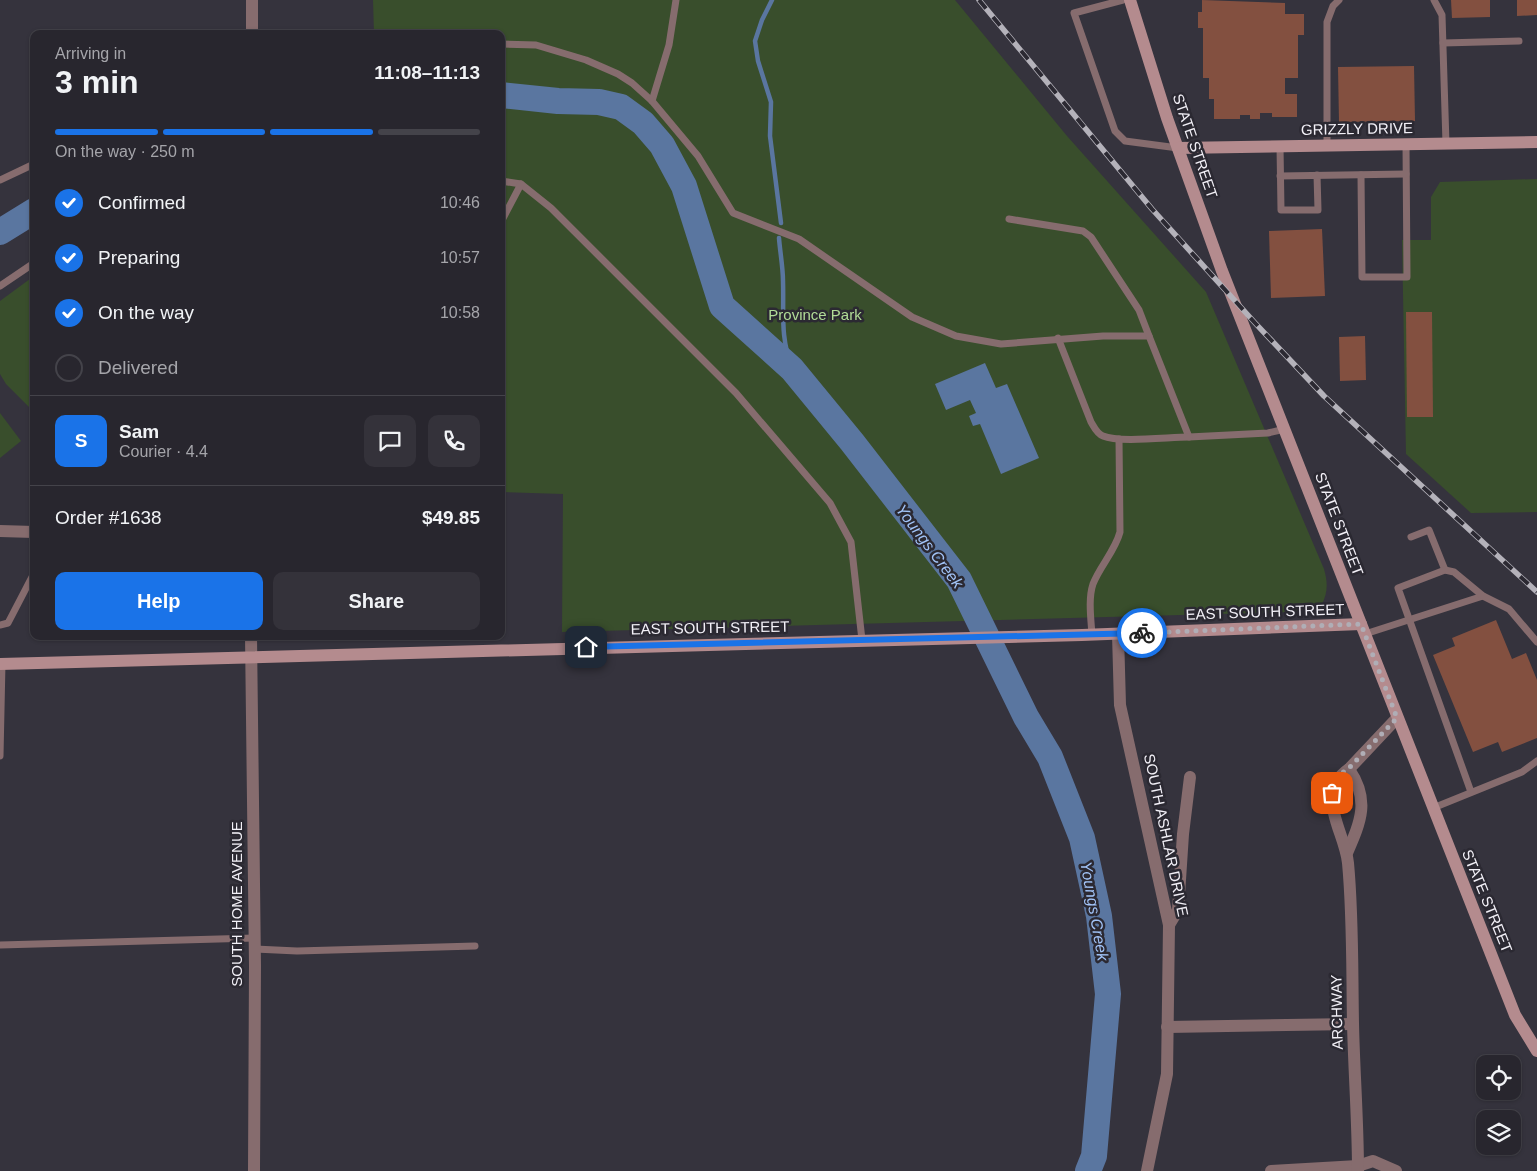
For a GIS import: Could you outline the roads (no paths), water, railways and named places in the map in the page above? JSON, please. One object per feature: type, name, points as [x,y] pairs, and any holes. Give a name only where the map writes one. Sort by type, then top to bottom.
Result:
[{"type":"street","points":[[252,0],[252,30]]},
{"type":"street","name":"STATE STREET","points":[[1130,0],[1178,148],[1222,271],[1286,429],[1514,1015],[1537,1051]]},
{"type":"street","name":"GRIZZLY DRIVE","points":[[1178,148],[1537,142]]},
{"type":"street","points":[[0,531],[30,532]]},
{"type":"street","name":"EAST SOUTH STREET","points":[[1,663],[251,655],[1363,629]]},
{"type":"street","name":"SOUTH ASHLAR DRIVE","points":[[1118,634],[1120,705],[1169,925],[1166,1074],[1147,1171]]},
{"type":"street","name":"SOUTH HOME AVENUE","points":[[251,640],[255,944],[254,1171]]},
{"type":"street","name":"ARCHWAY","points":[[1358,1168],[1353,1024],[1352,913],[1347,853],[1333,810],[1332,793],[1339,775],[1348,769],[1397,718]]},
{"type":"street","name":"ARCHWAY","points":[[1347,853],[1362,808],[1361,792],[1348,769]]},
{"type":"street","points":[[1169,925],[1178,910],[1183,834],[1190,777]]},
{"type":"street","points":[[1167,1027],[1353,1024]]},
{"type":"street","points":[[1271,1171],[1358,1168],[1373,1161],[1396,1171]]},
{"type":"lane","points":[[652,101],[669,45],[676,0]]},
{"type":"lane","points":[[1123,0],[1074,13],[1114,130],[1125,141],[1178,148]]},
{"type":"lane","points":[[1328,145],[1328,22],[1333,6],[1339,0]]},
{"type":"lane","points":[[1434,0],[1442,15],[1446,144]]},
{"type":"lane","points":[[1443,43],[1519,41]]},
{"type":"lane","points":[[505,44],[536,45],[586,60],[618,74],[652,101],[698,156],[733,213],[799,239],[912,317],[956,336],[1001,344],[1058,338],[1149,336]]},
{"type":"lane","points":[[1361,175],[1362,277],[1407,277],[1406,144]]},
{"type":"lane","points":[[1280,146],[1281,210],[1318,210],[1317,176]]},
{"type":"lane","points":[[0,180],[30,166]]},
{"type":"lane","points":[[1280,176],[1406,174]]},
{"type":"lane","points":[[505,182],[521,184],[551,208],[736,393],[830,503],[851,542],[862,640]]},
{"type":"lane","points":[[505,214],[521,184]]},
{"type":"lane","points":[[1009,219],[1083,231],[1091,237],[1139,310],[1188,437]]},
{"type":"lane","points":[[0,286],[30,266]]},
{"type":"lane","points":[[1058,338],[1094,428],[1098,434],[1104,437],[1118,439],[1188,437],[1268,433],[1286,429]]},
{"type":"lane","points":[[1087,635],[1091,591],[1105,561],[1118,540],[1120,532],[1118,439]]},
{"type":"lane","points":[[1411,537],[1429,530],[1444,570]]},
{"type":"lane","points":[[1471,792],[1398,588],[1444,570],[1454,572],[1483,596],[1509,609],[1537,642]]},
{"type":"lane","points":[[0,625],[8,623],[30,581]]},
{"type":"lane","points":[[1363,629],[1409,621],[1483,596]]},
{"type":"lane","points":[[0,756],[1,663]]},
{"type":"lane","points":[[1433,808],[1522,772],[1537,761]]},
{"type":"lane","points":[[0,946],[255,944],[297,951],[476,946]]},
{"type":"water","points":[[985,363],[996,388],[1007,384],[1039,458],[1001,474],[980,424],[973,426],[969,416],[976,413],[970,400],[946,410],[935,384]]},
{"type":"waterway","points":[[772,0],[762,20],[755,41],[758,61],[771,102],[770,136],[781,223]]},
{"type":"waterway","name":"Youngs Creek","points":[[505,95],[558,101],[599,102],[621,107],[643,123],[662,145],[684,186],[722,306],[792,369],[852,442],[959,580],[1026,717],[1050,757],[1082,838],[1099,916],[1108,994],[1094,1156],[1088,1171]]},
{"type":"waterway","name":"Youngs Creek","points":[[0,232],[30,213]]},
{"type":"waterway","points":[[779,238],[783,276],[784,335],[792,369]]},
{"type":"railway","points":[[979,0],[1152,209],[1256,324],[1324,396],[1537,592]]},
{"type":"park label","name":"Province Park","points":[[815,315]]}]
